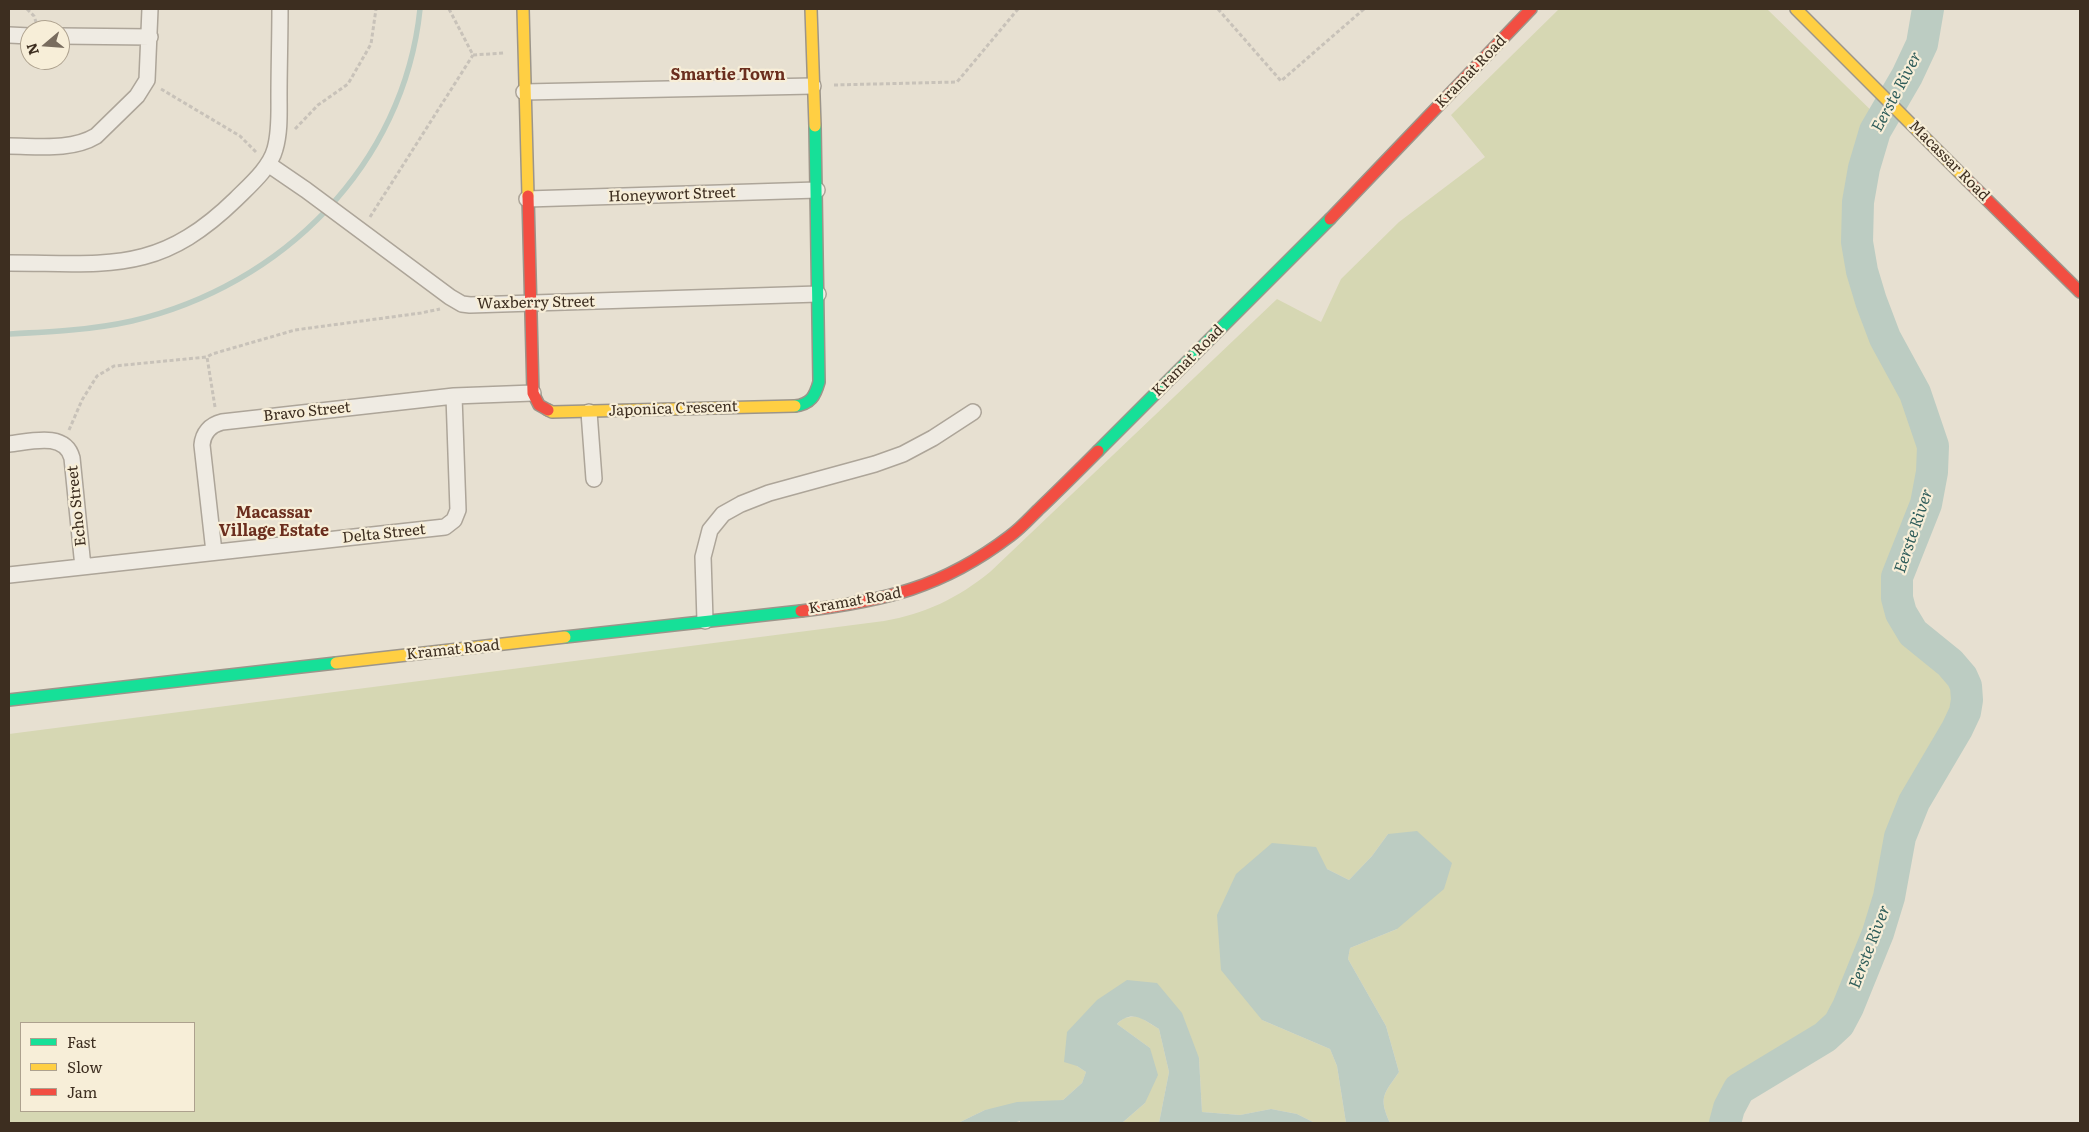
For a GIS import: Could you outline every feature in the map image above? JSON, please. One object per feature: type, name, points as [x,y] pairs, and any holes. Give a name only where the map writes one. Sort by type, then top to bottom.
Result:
[{"type":"street","points":[[9,146],[63,146],[89,140],[96,136],[137,96],[147,80],[150,9]]},
{"type":"street","points":[[9,263],[110,264],[158,253],[186,240],[208,224],[241,194],[268,164],[275,150],[279,126],[280,9]]},
{"type":"street","points":[[523,9],[533,393]]},
{"type":"street","name":"Japonica Crescent","points":[[533,393],[537,403],[545,410],[552,412],[798,406],[808,404],[814,398],[818,388],[818,294],[817,190],[811,9]]},
{"type":"street","name":"Kramat Road","points":[[9,700],[851,604],[886,598],[925,586],[958,570],[1011,536],[1366,183],[1531,9]]},
{"type":"street","name":"Macassar Road","points":[[1796,9],[2080,292]]},
{"type":"street","points":[[70,36],[150,37]]},
{"type":"street","points":[[524,92],[813,86]]},
{"type":"street","name":"Waxberry Street","points":[[268,164],[462,304],[530,304],[818,294]]},
{"type":"street","name":"Honeywort Street","points":[[527,199],[817,190]]},
{"type":"street","name":"Bravo Street","points":[[217,423],[454,396],[533,393]]},
{"type":"street","name":"Delta Street","points":[[9,575],[439,528],[450,524],[456,518],[458,510],[454,396]]},
{"type":"street","points":[[589,412],[594,479]]},
{"type":"street","points":[[705,621],[703,557],[710,530],[722,514],[769,493],[875,464],[903,454],[933,438],[973,412]]},
{"type":"street","points":[[214,552],[202,441],[207,430],[217,423]]},
{"type":"street","points":[[9,444],[49,440],[63,443]]},
{"type":"street","name":"Echo Street","points":[[63,443],[68,448],[72,458],[83,566]]},
{"type":"path","points":[[294,130],[318,104],[348,84],[371,44],[376,9]]},
{"type":"path","points":[[449,9],[473,55]]},
{"type":"path","points":[[813,86],[957,82],[1018,9]]},
{"type":"path","points":[[1218,9],[1281,81],[1364,9]]},
{"type":"path","points":[[473,55],[524,52]]},
{"type":"path","points":[[361,232],[473,55]]},
{"type":"path","points":[[147,80],[240,136],[268,164]]},
{"type":"path","points":[[63,443],[82,400],[97,376],[114,366],[207,357],[295,330],[421,313],[462,304]]},
{"type":"path","points":[[207,357],[217,423]]},
{"type":"green space","points":[[1559,9],[1767,9],[1881,120],[1869,146],[1862,173],[1858,201],[1861,259],[1875,314],[1926,418],[1933,446],[1934,459],[1931,484],[1902,565],[1896,592],[1899,608],[1913,633],[1959,674],[1964,683],[1966,696],[1965,712],[1914,802],[1900,837],[1889,897],[1878,933],[1848,1007],[1839,1024],[1825,1037],[1739,1089],[1729,1108],[1725,1123],[1390,1123],[1384,1107],[1384,1096],[1399,1072],[1386,1026],[1348,959],[1350,948],[1397,929],[1388,834],[1372,856],[1349,880],[1327,869],[1262,1020],[1330,1049],[1337,1066],[1346,1123],[1315,1123],[1297,1114],[1271,1109],[1240,1115],[1202,1112],[1199,1058],[1128,980],[1077,1066],[1086,1072],[1082,1083],[1063,1100],[985,1110],[958,1123],[9,1123],[9,734],[884,621],[913,614],[940,604],[966,590],[990,572],[1277,299],[1321,322],[1341,279],[1399,222],[1485,157],[1451,115]]},
{"type":"green space","points":[[1138,1016],[1159,1029],[1169,1072],[1159,1123],[1122,1123],[1145,1103],[1150,1048],[1117,1024],[1124,1018]]},
{"type":"shaded area","points":[[1417,831],[1452,863],[1444,889],[1397,929],[1350,948],[1348,959],[1386,1026],[1399,1072],[1384,1096],[1384,1107],[1390,1123],[1346,1123],[1337,1066],[1330,1049],[1262,1020],[1221,970],[1217,915],[1236,874],[1272,843],[1316,847],[1327,869],[1349,880],[1372,856],[1388,834]]},
{"type":"shaded area","points":[[1127,980],[1157,983],[1182,1013],[1199,1058],[1202,1112],[1240,1115],[1271,1109],[1297,1114],[1315,1123],[1159,1123],[1169,1072],[1159,1029],[1138,1018],[1128,1017],[1117,1024],[1150,1048],[1158,1075],[1145,1103],[1122,1123],[1020,1123],[1020,1121],[1013,1123],[958,1123],[985,1110],[1017,1102],[1063,1100],[1082,1083],[1086,1072],[1077,1066],[1064,1062],[1067,1032],[1097,1000]]},
{"type":"waterway","points":[[9,334],[102,327],[132,321],[187,304],[238,279],[285,248],[326,210],[361,167],[389,119],[409,66],[420,9]]},
{"type":"waterway","name":"Eerste River","points":[[1725,1123],[1729,1108],[1739,1089],[1825,1037],[1839,1024],[1848,1007],[1878,933],[1889,897],[1900,837],[1914,802],[1965,712],[1967,700],[1966,686],[1962,677],[1950,663],[1913,633],[1901,613],[1897,598],[1897,577],[1926,504],[1932,472],[1933,446],[1915,393],[1885,338],[1871,301],[1862,271],[1857,242],[1858,202],[1864,168],[1875,131],[1907,76],[1922,44],[1928,9]]},
{"type":"traffic: fast","points":[[795,406],[809,401],[816,391],[819,382],[815,126]]},
{"type":"traffic: fast","points":[[1098,451],[1330,219]]},
{"type":"traffic: fast","points":[[565,637],[801,611]]},
{"type":"traffic: fast","points":[[9,700],[336,663]]},
{"type":"traffic: slow","points":[[523,9],[528,196]]},
{"type":"traffic: slow","points":[[811,9],[815,126]]},
{"type":"traffic: slow","points":[[1796,9],[1967,180]]},
{"type":"traffic: slow","points":[[548,410],[552,412],[795,406]]},
{"type":"traffic: slow","points":[[336,663],[565,637]]},
{"type":"traffic: jam","points":[[1330,219],[1531,9]]},
{"type":"traffic: jam","points":[[1967,180],[2080,292]]},
{"type":"traffic: jam","points":[[528,196],[533,393],[539,405],[548,410]]},
{"type":"traffic: jam","points":[[801,611],[886,597],[936,580],[960,568],[985,554],[1017,530],[1098,451]]},
{"type":"district","name":"Smartie Town","points":[[728,75]]},
{"type":"district","name":"Macassar Village Estate","points":[[274,522]]}]
